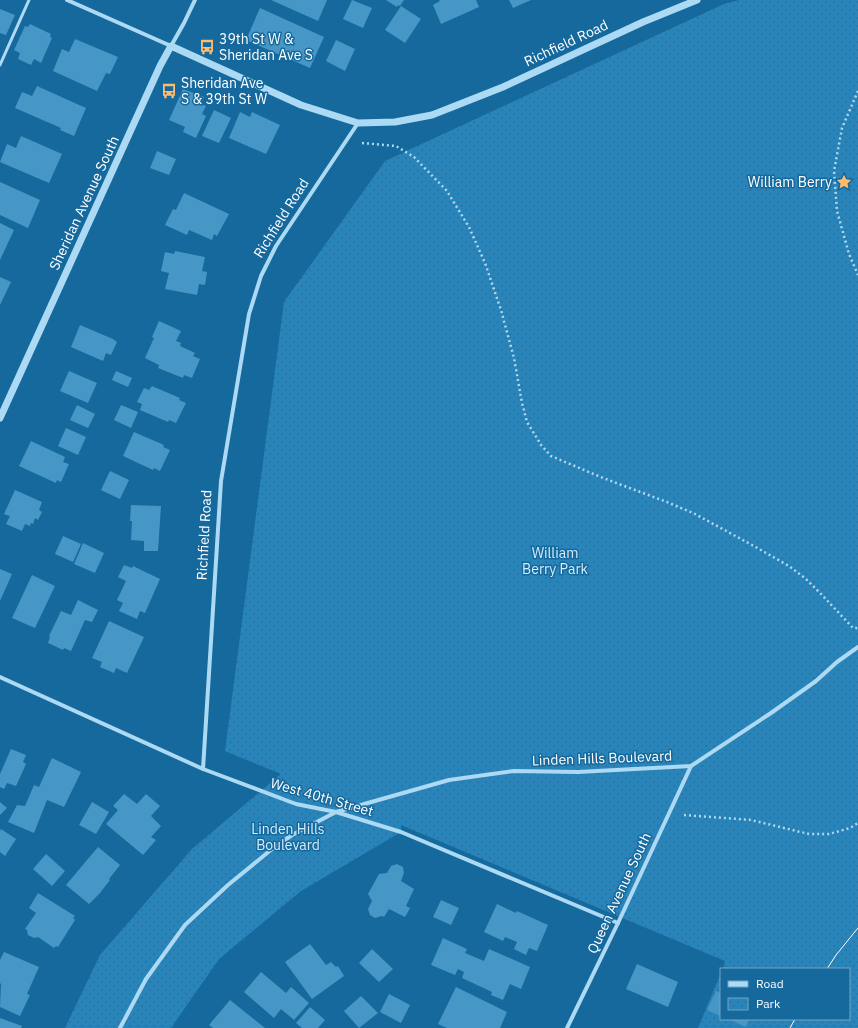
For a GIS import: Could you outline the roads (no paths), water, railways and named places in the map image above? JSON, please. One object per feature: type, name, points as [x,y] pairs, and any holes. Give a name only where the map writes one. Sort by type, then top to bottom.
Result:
[{"type":"street","points":[[67,0],[301,105],[358,123]]},
{"type":"street","name":"Sheridan Avenue South","points":[[0,418],[160,66],[195,0]]},
{"type":"street","name":"Richfield Road","points":[[203,769],[220,481],[249,314],[261,276],[276,246],[358,123],[395,122],[432,115],[503,87],[643,22],[697,0]]},
{"type":"street","name":"Linden Hills Boulevard","points":[[120,1028],[146,979],[185,926],[228,885],[272,849],[292,835],[336,812],[449,780],[514,771],[578,772],[690,766],[771,713],[816,681],[837,662],[858,647]]},
{"type":"street","name":"West 40th Street","points":[[0,677],[203,769],[296,804],[336,812],[401,832],[618,923]]},
{"type":"street","name":"Queen Avenue South","points":[[567,1028],[618,923],[690,766]]},
{"type":"lane","points":[[0,65],[29,0]]},
{"type":"tram line","points":[[828,968],[836,955],[858,928]]},
{"type":"tram line","points":[[790,1028],[794,1020]]},
{"type":"place","name":"39th St W & Sheridan Ave S","points":[[207,47]]},
{"type":"place","name":"Sheridan Ave S & 39th St W","points":[[169,91]]},
{"type":"place","name":"William Berry","points":[[844,182]]},
{"type":"park label","name":"William Berry Park","points":[[555,562]]}]
